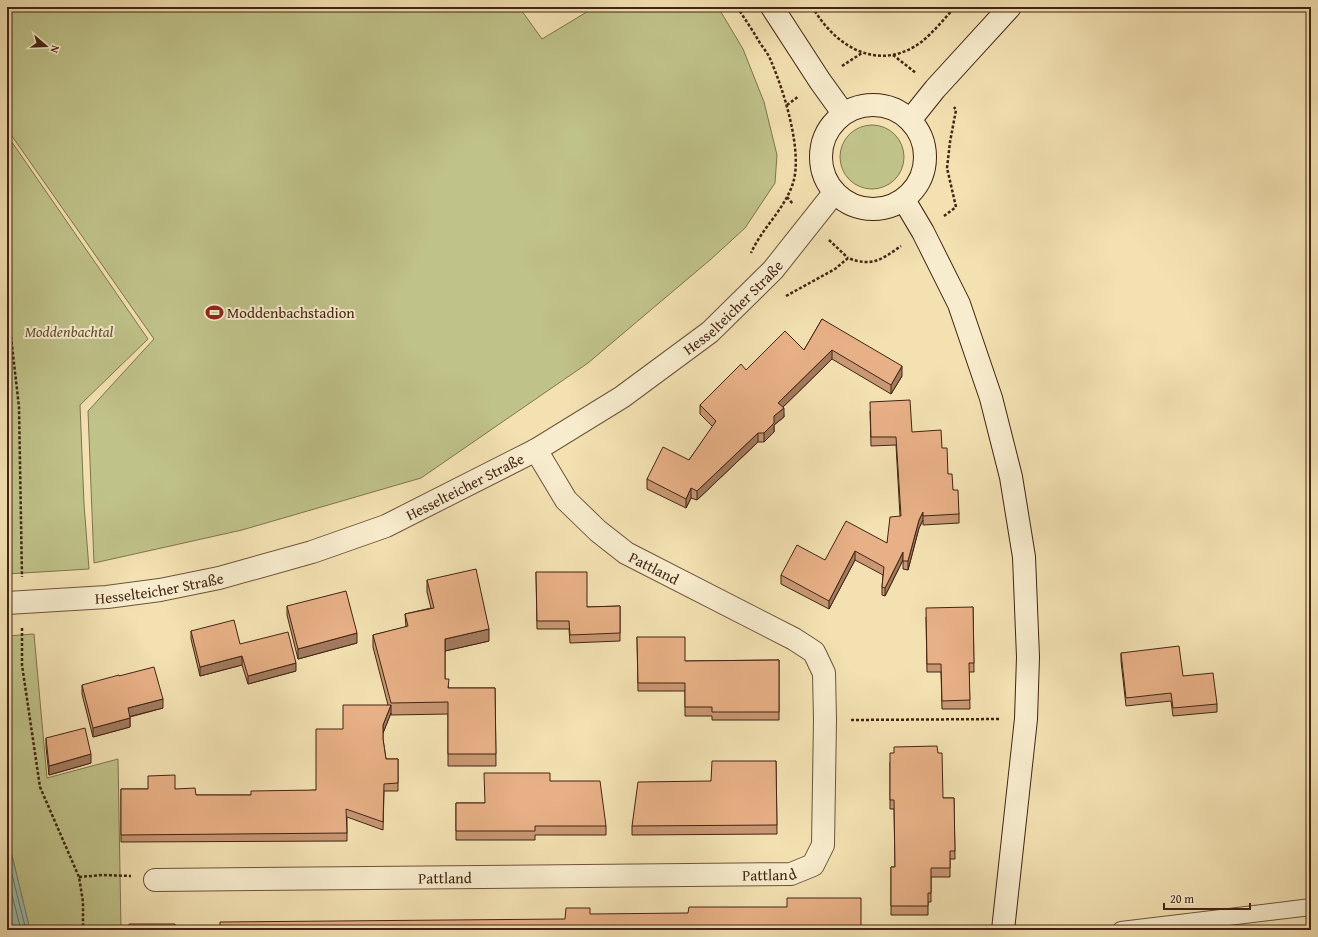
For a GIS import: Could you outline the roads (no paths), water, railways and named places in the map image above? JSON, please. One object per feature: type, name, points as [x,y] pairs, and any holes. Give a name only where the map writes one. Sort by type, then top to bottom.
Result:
[{"type":"street","points":[[772,7],[843,113]]},
{"type":"street","points":[[911,119],[935,89],[1010,7]]},
{"type":"street","points":[[866,104],[884,105],[890,106],[911,119],[923,138],[926,161],[919,183],[904,200],[881,209],[856,207],[834,193],[821,166],[824,136],[843,113],[866,104]]},
{"type":"street","name":"Hesselteicher Straße","points":[[7,603],[107,597],[160,590],[219,578],[312,552],[386,526],[536,450],[622,397],[710,332],[773,270],[834,193]]},
{"type":"street","points":[[904,200],[923,232],[959,304],[991,398],[1011,477],[1024,556],[1028,657],[1026,719],[1003,930]]},
{"type":"street","name":"Pattland","points":[[154,880],[791,874],[813,865],[823,845],[825,720],[824,673],[814,652],[794,639],[626,553],[598,531],[566,500],[536,450]]},
{"type":"lane","points":[[1121,930],[1311,907]]},
{"type":"water","points":[[7,835],[30,930],[7,930]]},
{"type":"place","name":"Moddenbachstadion","points":[[214,312]]},
{"type":"park label","name":"Moddenbachtal","points":[[69,331]]}]
